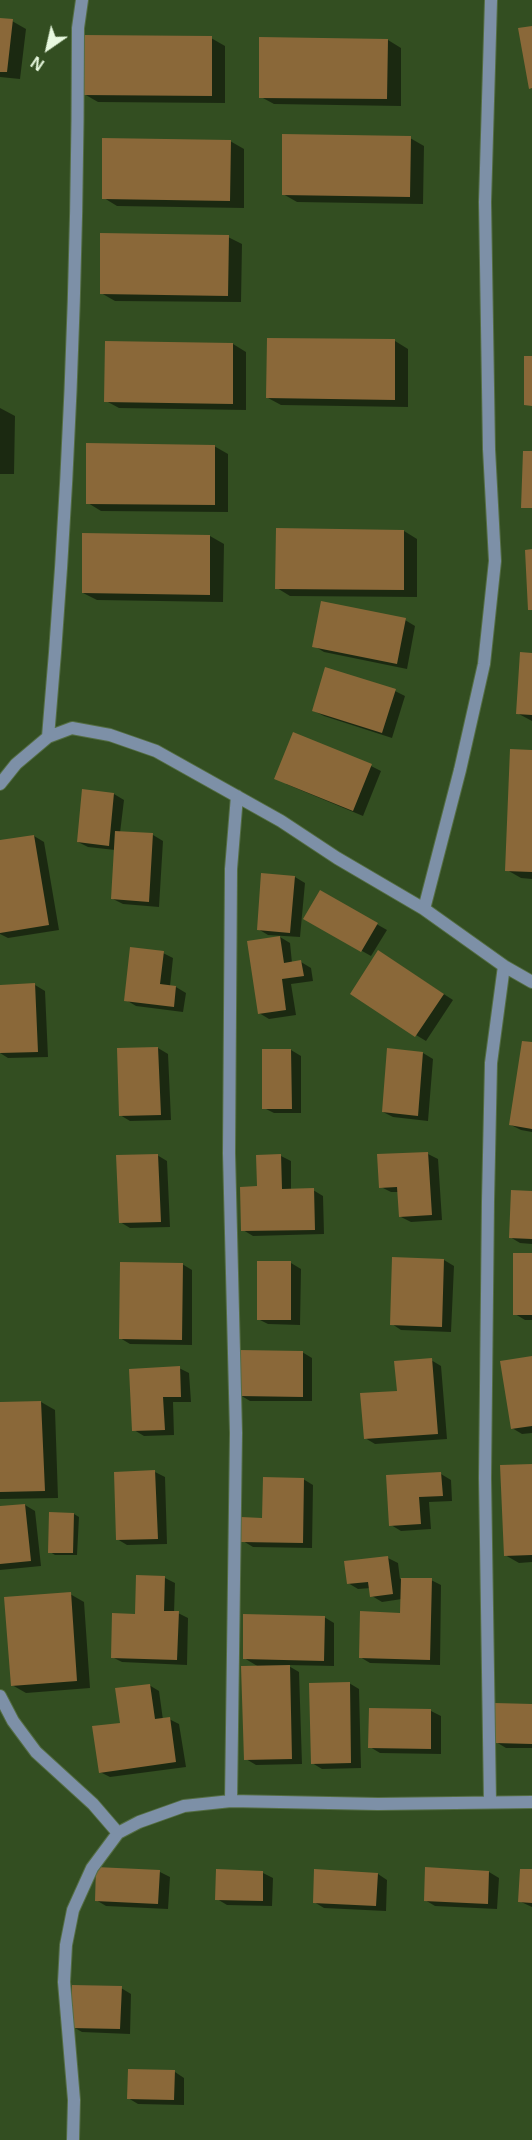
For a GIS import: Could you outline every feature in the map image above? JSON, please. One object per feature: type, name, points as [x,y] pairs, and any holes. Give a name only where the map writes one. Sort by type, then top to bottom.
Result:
[{"type":"street","points":[[48,737],[60,605],[75,266],[78,27],[82,0]]},
{"type":"street","points":[[424,909],[460,770],[484,664],[495,561],[489,449],[485,202],[491,0]]},
{"type":"street","points":[[0,784],[16,764],[48,737],[72,728],[110,735],[156,751],[237,796],[424,909],[504,966],[532,982]]},
{"type":"street","points":[[231,1801],[236,1433],[229,1153],[231,869],[237,796]]},
{"type":"street","points":[[490,1802],[485,1478],[488,1201],[491,1063],[504,966]]},
{"type":"street","points":[[0,1696],[13,1721],[36,1752],[93,1804],[118,1833]]},
{"type":"street","points":[[73,2140],[74,2100],[64,1982],[66,1945],[73,1910],[92,1868],[118,1833],[139,1822],[184,1806],[231,1801],[378,1804],[532,1802]]},
{"type":"building","points":[[0,18],[13,19],[7,72],[0,72]]},
{"type":"building","points":[[532,26],[532,88],[529,89],[518,28]]},
{"type":"building","points":[[84,35],[212,36],[212,96],[83,95]]},
{"type":"building","points":[[259,37],[388,39],[387,99],[259,98]]},
{"type":"building","points":[[282,134],[411,136],[410,197],[282,195]]},
{"type":"building","points":[[102,138],[231,140],[230,201],[102,199]]},
{"type":"building","points":[[100,233],[229,235],[228,296],[100,294]]},
{"type":"building","points":[[267,338],[395,339],[395,400],[266,398]]},
{"type":"building","points":[[105,341],[233,343],[233,404],[104,402]]},
{"type":"building","points":[[524,356],[532,356],[532,406],[524,405]]},
{"type":"building","points":[[86,443],[215,445],[215,505],[86,504]]},
{"type":"building","points":[[523,451],[532,451],[532,508],[521,508]]},
{"type":"building","points":[[276,528],[404,530],[404,590],[275,589]]},
{"type":"building","points":[[82,533],[210,535],[210,595],[82,593]]},
{"type":"building","points":[[532,549],[532,610],[528,610],[525,550]]},
{"type":"building","points":[[321,601],[406,618],[397,664],[312,647]]},
{"type":"building","points":[[520,652],[532,653],[532,715],[516,714]]},
{"type":"building","points":[[325,667],[396,689],[382,733],[312,711]]},
{"type":"building","points":[[293,732],[372,764],[353,811],[274,779]]},
{"type":"building","points":[[510,749],[532,750],[532,872],[505,871]]},
{"type":"building","points":[[82,789],[114,793],[109,846],[77,842]]},
{"type":"building","points":[[115,831],[153,833],[149,902],[111,899]]},
{"type":"building","points":[[34,835],[49,925],[0,933],[0,840]]},
{"type":"building","points":[[261,873],[295,876],[290,933],[257,930]]},
{"type":"building","points":[[320,890],[378,923],[361,952],[303,919]]},
{"type":"building","points":[[280,936],[284,963],[301,960],[304,976],[282,979],[286,1010],[258,1014],[247,941]]},
{"type":"building","points":[[130,947],[164,951],[160,984],[176,986],[174,1007],[124,1001]]},
{"type":"building","points":[[378,950],[444,994],[415,1037],[350,994]]},
{"type":"building","points":[[35,983],[38,1052],[0,1053],[0,985]]},
{"type":"building","points":[[522,1041],[532,1042],[532,1129],[509,1125]]},
{"type":"building","points":[[158,1047],[161,1115],[119,1116],[117,1048]]},
{"type":"building","points":[[387,1048],[423,1052],[418,1116],[382,1112]]},
{"type":"building","points":[[262,1049],[291,1049],[292,1109],[262,1109]]},
{"type":"building","points":[[428,1152],[432,1215],[399,1217],[397,1187],[379,1188],[377,1154]]},
{"type":"building","points":[[158,1154],[161,1222],[119,1223],[116,1155]]},
{"type":"building","points":[[281,1154],[282,1189],[314,1188],[315,1230],[241,1231],[240,1187],[257,1186],[256,1155]]},
{"type":"building","points":[[511,1190],[532,1191],[532,1239],[509,1238]]},
{"type":"building","points":[[513,1253],[532,1253],[532,1315],[513,1315]]},
{"type":"building","points":[[392,1257],[444,1259],[442,1327],[390,1325]]},
{"type":"building","points":[[257,1261],[291,1261],[291,1320],[257,1320]]},
{"type":"building","points":[[120,1262],[183,1263],[182,1340],[119,1339]]},
{"type":"building","points":[[239,1350],[303,1351],[303,1397],[239,1396]]},
{"type":"building","points":[[532,1356],[532,1426],[511,1429],[500,1361]]},
{"type":"building","points":[[432,1358],[438,1434],[364,1439],[360,1393],[397,1391],[394,1361]]},
{"type":"building","points":[[180,1366],[181,1397],[163,1397],[165,1430],[132,1431],[129,1369]]},
{"type":"building","points":[[41,1401],[45,1491],[0,1492],[0,1402]]},
{"type":"building","points":[[532,1464],[532,1555],[504,1556],[500,1465]]},
{"type":"building","points":[[155,1470],[158,1539],[116,1540],[114,1472]]},
{"type":"building","points":[[441,1472],[443,1496],[419,1497],[421,1524],[389,1526],[386,1475]]},
{"type":"building","points":[[263,1477],[304,1478],[303,1543],[241,1542],[241,1517],[262,1518]]},
{"type":"building","points":[[25,1504],[31,1561],[0,1564],[0,1506]]},
{"type":"building","points":[[49,1512],[74,1513],[73,1553],[48,1553]]},
{"type":"building","points":[[388,1556],[393,1594],[370,1597],[368,1582],[347,1584],[344,1561]]},
{"type":"building","points":[[136,1575],[165,1576],[164,1611],[179,1611],[177,1660],[111,1658],[112,1613],[135,1614]]},
{"type":"building","points":[[401,1578],[432,1578],[430,1660],[359,1658],[360,1611],[400,1613]]},
{"type":"building","points":[[71,1592],[77,1681],[11,1686],[4,1597]]},
{"type":"building","points":[[243,1614],[325,1616],[324,1661],[243,1659]]},
{"type":"building","points":[[290,1665],[292,1759],[244,1760],[241,1666]]},
{"type":"building","points":[[350,1682],[351,1763],[311,1764],[309,1683]]},
{"type":"building","points":[[150,1684],[155,1719],[170,1717],[176,1762],[99,1773],[92,1726],[120,1723],[115,1688]]},
{"type":"building","points":[[495,1703],[532,1704],[532,1744],[495,1743]]},
{"type":"building","points":[[369,1708],[431,1709],[431,1749],[368,1748]]},
{"type":"building","points":[[96,1867],[160,1870],[158,1904],[95,1901]]},
{"type":"building","points":[[425,1867],[489,1871],[488,1904],[424,1901]]},
{"type":"building","points":[[216,1869],[263,1871],[263,1901],[215,1900]]},
{"type":"building","points":[[314,1869],[378,1873],[376,1906],[313,1903]]},
{"type":"building","points":[[520,1869],[532,1869],[532,1903],[518,1902]]},
{"type":"building","points":[[72,1985],[122,1986],[120,2029],[71,2028]]},
{"type":"building","points":[[128,2069],[175,2070],[174,2100],[127,2099]]}]
